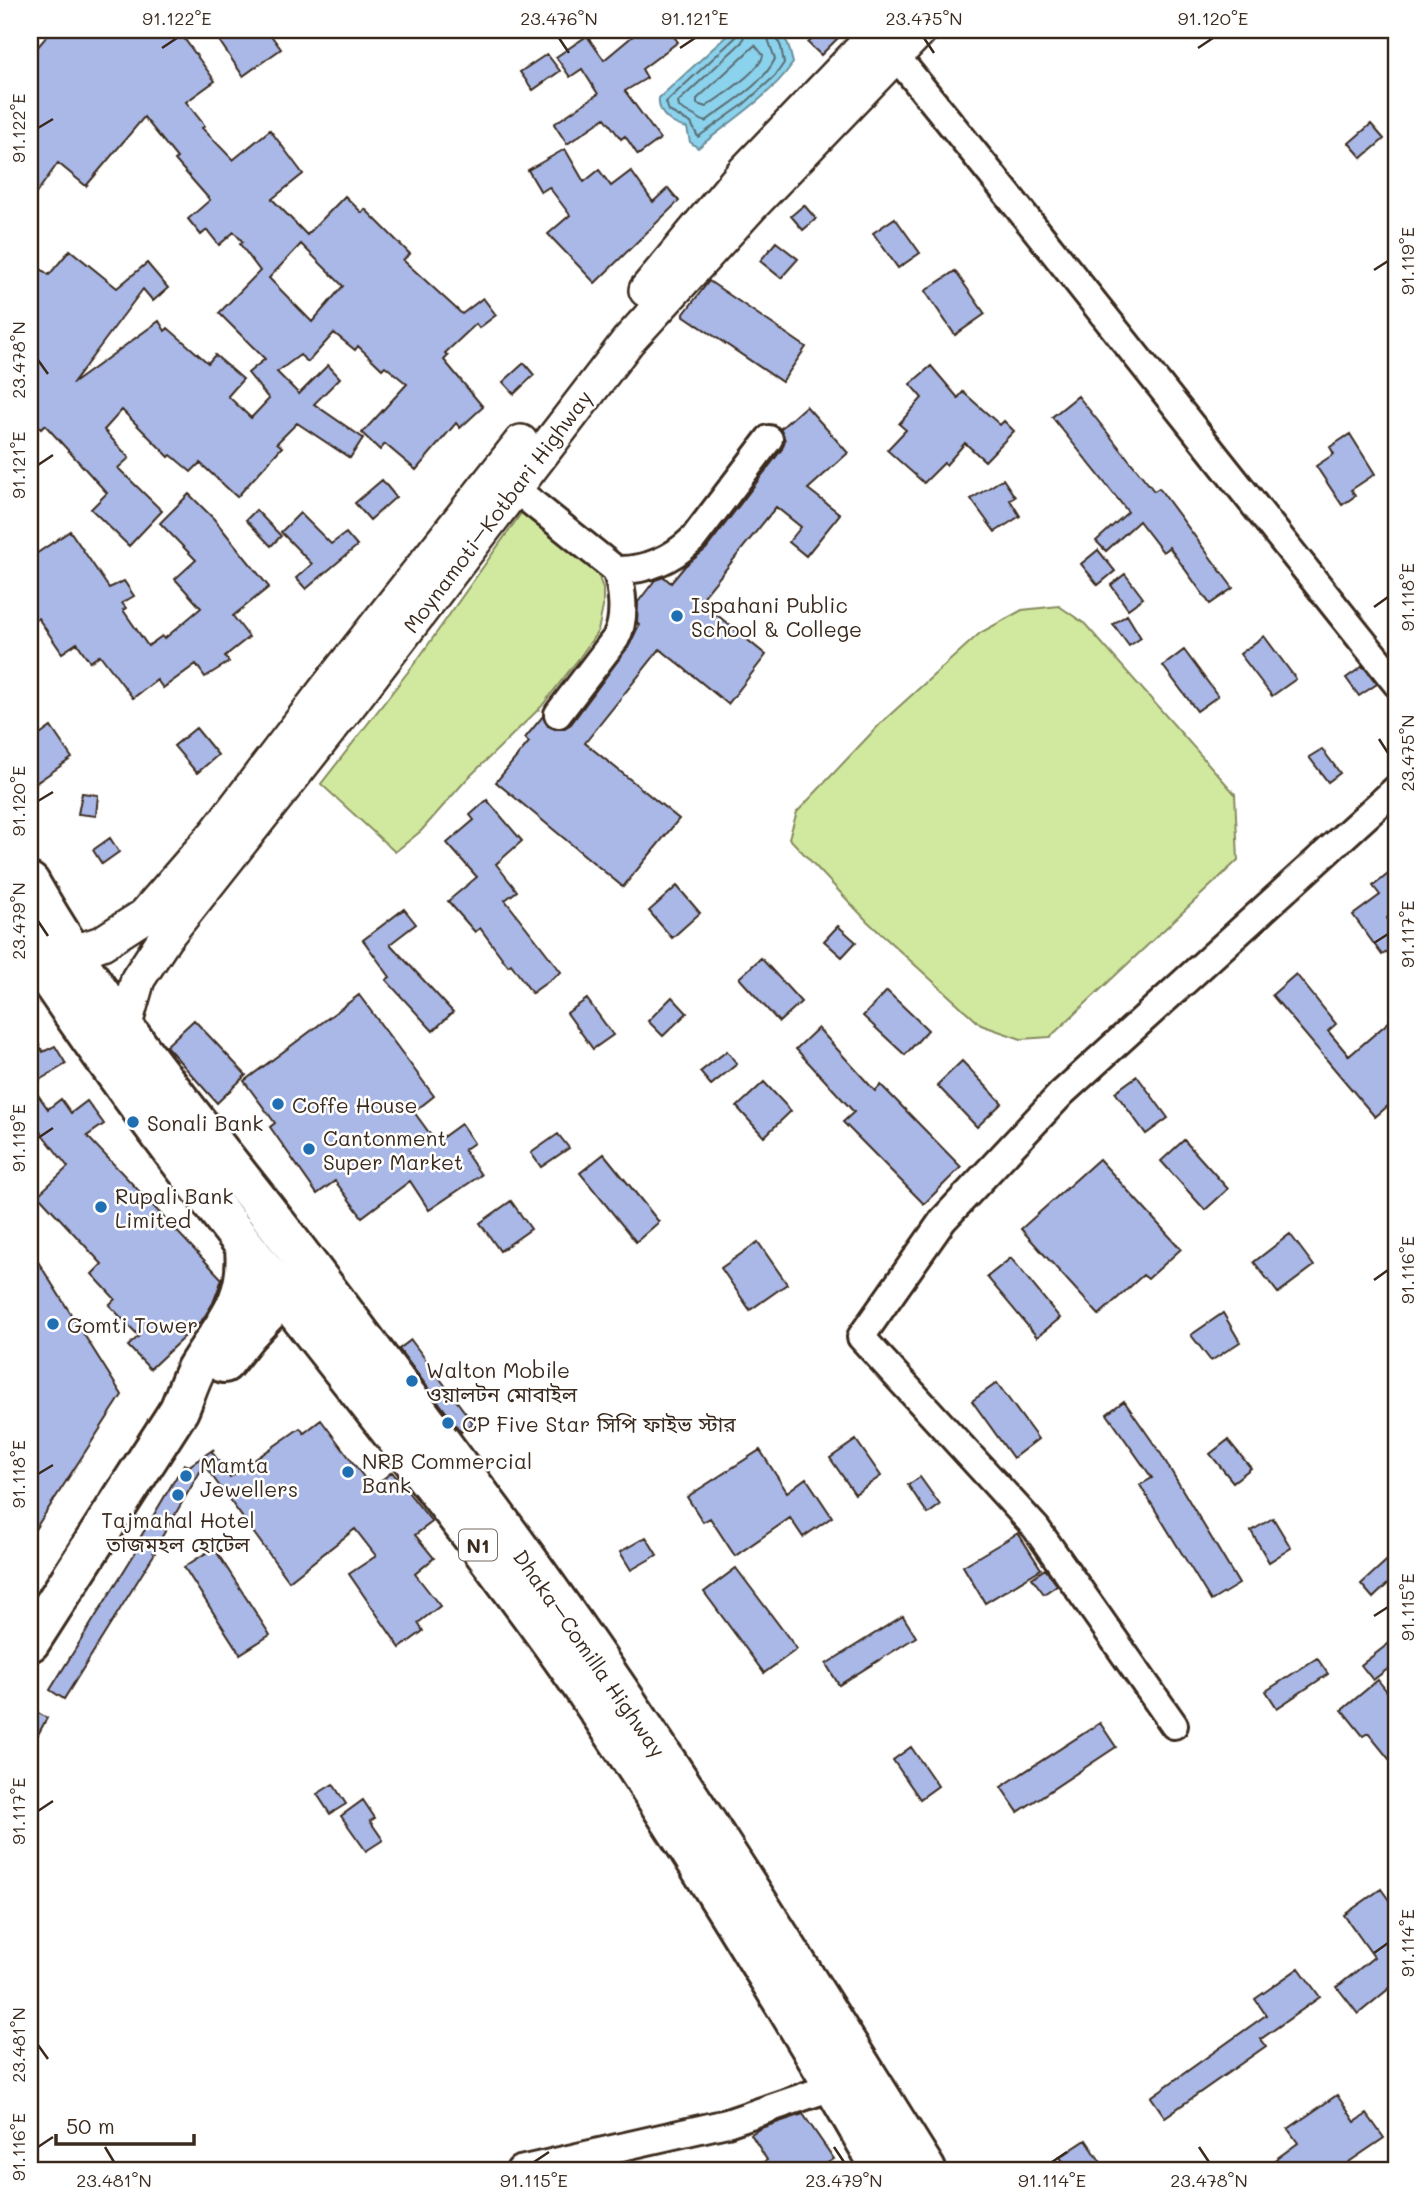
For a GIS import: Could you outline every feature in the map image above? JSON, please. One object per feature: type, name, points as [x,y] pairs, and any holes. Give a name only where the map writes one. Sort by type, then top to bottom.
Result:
[{"type":"highway","name":"Dhaka–Comilla Highway","points":[[30,883],[72,953],[124,1028],[278,1226],[484,1501],[584,1640],[726,1853],[926,2170]]},
{"type":"highway","name":"Dhaka–Comilla Highway","points":[[30,950],[73,1016],[245,1249],[453,1512],[557,1651],[648,1784],[835,2086],[882,2170]]},
{"type":"highway","points":[[30,1642],[179,1410],[195,1371],[229,1319],[243,1292],[247,1270],[245,1249]]},
{"type":"highway","points":[[179,1410],[208,1384],[247,1334],[284,1295]]},
{"type":"highway","points":[[247,1334],[262,1326],[288,1325],[309,1336],[335,1363]]},
{"type":"main road","name":"Moynamoti–Kotbari Highway","points":[[72,953],[102,943],[144,916],[216,833],[483,489],[620,335],[753,204],[888,42],[920,30]]},
{"type":"main road","name":"Moynamoti–Kotbari Highway","points":[[124,1028],[138,979],[165,938],[353,700],[514,488],[620,335]]},
{"type":"street","points":[[888,42],[1397,684]]},
{"type":"street","points":[[616,570],[644,568],[678,553],[693,539],[769,439]]},
{"type":"street","points":[[514,488],[616,570],[621,591],[621,629],[558,713]]},
{"type":"street","points":[[1174,1725],[1036,1528],[861,1337],[943,1220],[1061,1094],[1397,788]]},
{"type":"street","points":[[520,2170],[727,2123],[835,2086]]},
{"type":"green space","points":[[524,509],[597,571],[603,589],[603,607],[598,631],[541,707],[466,780],[421,831],[395,852],[321,784],[418,659]]},
{"type":"green space","points":[[1059,606],[1085,624],[1235,794],[1238,860],[1050,1037],[1021,1039],[981,1025],[868,922],[789,838],[797,812],[881,723],[980,633],[1022,610]]},
{"type":"water","points":[[733,30],[779,30],[788,44],[793,63],[760,99],[698,148],[690,142],[687,128],[663,114],[659,98]]},
{"type":"building","points":[[52,30],[178,30],[215,81],[186,102],[205,126],[202,128],[233,160],[270,130],[303,174],[272,199],[307,235],[345,196],[362,213],[365,209],[410,254],[403,260],[462,314],[483,298],[496,315],[479,328],[476,324],[445,353],[448,356],[444,360],[483,407],[460,428],[456,423],[416,470],[385,444],[380,450],[362,433],[407,384],[385,366],[382,369],[358,346],[355,350],[334,333],[308,362],[300,355],[277,372],[299,394],[328,365],[340,378],[314,404],[363,438],[350,458],[297,423],[277,443],[282,447],[237,497],[200,463],[191,472],[171,455],[169,457],[122,410],[104,430],[129,458],[118,468],[162,511],[129,546],[91,509],[107,493],[45,425],[41,429],[30,419],[30,316],[38,305],[30,299],[30,261],[49,275],[70,250],[117,288],[147,263],[168,288],[153,301],[143,289],[72,384],[159,321],[165,331],[168,328],[208,363],[215,355],[243,379],[228,396],[251,418],[269,399],[248,373],[265,359],[219,313],[260,271],[234,232],[219,245],[207,230],[201,235],[188,219],[210,200],[175,160],[177,158],[144,117],[86,186],[58,163],[30,202],[30,56]],"holes":[[[301,244],[343,286],[312,322],[269,278]]]},
{"type":"building","points":[[212,30],[267,30],[281,49],[243,76]]},
{"type":"building","points":[[640,30],[669,30],[678,42],[642,69],[647,78],[625,91],[660,139],[638,155],[625,136],[621,139],[605,118],[567,144],[554,124],[598,94],[582,69],[570,77],[556,57],[587,36],[604,60]]},
{"type":"building","points":[[822,30],[846,30],[821,55],[808,43]]},
{"type":"building","points":[[547,54],[560,71],[533,90],[520,72]]},
{"type":"building","points":[[1371,124],[1384,139],[1362,158],[1349,143]]},
{"type":"building","points":[[565,149],[584,182],[599,170],[611,186],[631,171],[653,202],[668,188],[679,201],[595,283],[548,234],[570,215],[549,187],[541,192],[528,170]]},
{"type":"building","points":[[804,205],[816,219],[803,230],[791,216]]},
{"type":"building","points":[[895,218],[920,253],[898,268],[873,233]]},
{"type":"building","points":[[776,242],[798,259],[781,278],[760,261]]},
{"type":"building","points":[[955,271],[985,314],[955,335],[925,291]]},
{"type":"building","points":[[709,281],[806,347],[782,382],[683,315]]},
{"type":"building","points":[[524,363],[534,375],[514,394],[503,382]]},
{"type":"building","points":[[931,366],[958,398],[963,392],[1000,425],[1004,421],[1014,431],[985,461],[965,443],[946,465],[944,463],[924,483],[887,450],[906,430],[899,424],[922,398],[910,384]]},
{"type":"building","points":[[1078,396],[1154,491],[1159,488],[1233,588],[1210,604],[1169,547],[1163,552],[1139,521],[1106,551],[1096,541],[1128,512],[1052,417]]},
{"type":"building","points":[[806,406],[848,453],[808,489],[840,514],[806,556],[789,542],[801,527],[776,507],[700,601],[766,655],[728,704],[660,649],[585,743],[679,819],[623,887],[496,782],[529,742],[525,738],[543,716],[548,726],[555,729],[563,729],[571,724],[630,644],[639,625],[638,602],[655,580],[664,577],[671,583],[685,566],[706,549],[782,449],[785,440],[780,429]]},
{"type":"building","points":[[1350,434],[1375,474],[1351,490],[1355,496],[1342,505],[1316,466],[1334,454],[1330,447]]},
{"type":"building","points":[[1003,479],[1015,497],[1010,500],[1020,516],[995,532],[971,499]]},
{"type":"building","points":[[382,480],[396,497],[370,520],[355,503]]},
{"type":"building","points":[[189,494],[214,519],[269,587],[233,616],[249,637],[225,656],[229,662],[205,677],[196,664],[163,688],[157,680],[133,698],[100,655],[90,662],[77,643],[62,653],[38,618],[30,623],[30,558],[70,531],[109,588],[124,581],[134,596],[122,603],[126,608],[123,610],[148,646],[162,636],[164,639],[201,608],[175,579],[196,560],[160,523]]},
{"type":"building","points":[[256,510],[281,536],[271,546],[246,520]]},
{"type":"building","points":[[300,513],[331,544],[346,533],[357,546],[306,589],[296,578],[312,564],[281,532]]},
{"type":"building","points":[[1098,550],[1115,571],[1098,585],[1081,564]]},
{"type":"building","points":[[1125,574],[1143,598],[1128,609],[1111,585]]},
{"type":"building","points":[[1127,615],[1141,638],[1129,646],[1113,624]]},
{"type":"building","points":[[1264,636],[1296,679],[1272,696],[1240,654]]},
{"type":"building","points":[[1184,650],[1218,696],[1197,711],[1163,666]]},
{"type":"building","points":[[1363,666],[1377,684],[1359,696],[1346,678]]},
{"type":"building","points":[[51,727],[72,758],[30,787],[30,742]]},
{"type":"building","points":[[196,728],[218,755],[197,773],[174,746]]},
{"type":"building","points":[[1322,749],[1340,773],[1328,782],[1309,757]]},
{"type":"building","points":[[82,793],[98,795],[96,816],[78,814]]},
{"type":"building","points":[[487,800],[522,841],[496,864],[517,891],[505,900],[561,972],[532,993],[480,928],[475,932],[448,901],[477,877],[447,843],[474,820],[470,815]]},
{"type":"building","points":[[110,838],[119,852],[102,864],[93,850]]},
{"type":"building","points":[[1397,867],[1397,910],[1387,918],[1397,935],[1397,946],[1382,955],[1353,915],[1380,895],[1373,886]]},
{"type":"building","points":[[677,886],[700,913],[672,938],[649,911]]},
{"type":"building","points":[[404,909],[416,924],[390,944],[453,1012],[433,1031],[386,980],[390,977],[363,940]]},
{"type":"building","points":[[838,926],[856,942],[842,957],[824,941]]},
{"type":"building","points":[[761,958],[801,1002],[779,1022],[739,978]]},
{"type":"building","points":[[1296,974],[1336,1024],[1328,1031],[1349,1056],[1397,1015],[1397,1098],[1375,1117],[1272,995]]},
{"type":"building","points":[[887,991],[928,1030],[905,1055],[863,1016]]},
{"type":"building","points":[[359,995],[434,1096],[414,1112],[436,1142],[461,1124],[474,1143],[464,1150],[481,1175],[429,1210],[410,1181],[362,1217],[335,1181],[317,1194],[270,1127],[275,1123],[244,1081]]},
{"type":"building","points":[[672,997],[687,1013],[663,1036],[648,1021]]},
{"type":"building","points":[[587,999],[613,1035],[593,1049],[567,1013]]},
{"type":"building","points":[[194,1020],[246,1075],[217,1103],[166,1046]]},
{"type":"building","points":[[818,1028],[875,1091],[881,1085],[961,1167],[924,1204],[843,1122],[854,1112],[796,1049]]},
{"type":"building","points":[[30,1029],[43,1052],[55,1046],[66,1064],[31,1085],[48,1109],[61,1099],[71,1113],[87,1101],[104,1124],[87,1136],[222,1279],[213,1303],[203,1319],[150,1369],[128,1346],[139,1336],[109,1305],[115,1299],[92,1274],[102,1264],[38,1195],[68,1167],[30,1119]]},
{"type":"building","points":[[727,1051],[737,1064],[711,1085],[700,1072]]},
{"type":"building","points":[[962,1061],[1002,1103],[977,1127],[937,1085]]},
{"type":"building","points":[[1137,1076],[1168,1118],[1146,1134],[1115,1092]]},
{"type":"building","points":[[764,1082],[791,1111],[764,1137],[737,1107]]},
{"type":"building","points":[[558,1134],[569,1148],[541,1167],[531,1153]]},
{"type":"building","points":[[1184,1140],[1228,1189],[1205,1210],[1161,1161]]},
{"type":"building","points":[[604,1154],[659,1222],[636,1242],[580,1173]]},
{"type":"building","points":[[1099,1159],[1181,1249],[1148,1279],[1143,1275],[1099,1315],[1021,1229]]},
{"type":"building","points":[[511,1201],[531,1229],[500,1251],[480,1223]]},
{"type":"building","points":[[1290,1234],[1314,1266],[1278,1293],[1254,1262]]},
{"type":"building","points":[[758,1242],[787,1284],[750,1310],[721,1268]]},
{"type":"building","name":"Gomti Tower","points":[[30,1249],[122,1395],[30,1537]]},
{"type":"building","points":[[1011,1258],[1060,1318],[1037,1337],[987,1277]]},
{"type":"building","points":[[1223,1313],[1240,1342],[1211,1361],[1191,1335]]},
{"type":"building","points":[[411,1340],[473,1423],[461,1432],[399,1349]]},
{"type":"building","points":[[997,1383],[1038,1439],[1013,1458],[972,1401]]},
{"type":"building","points":[[1124,1401],[1161,1454],[1239,1584],[1211,1601],[1140,1485],[1152,1478],[1107,1414]]},
{"type":"building","points":[[321,1420],[366,1480],[368,1478],[374,1486],[392,1472],[432,1522],[415,1535],[434,1558],[415,1574],[440,1606],[418,1623],[423,1631],[400,1648],[349,1574],[376,1556],[355,1529],[289,1581],[204,1465],[153,1552],[155,1553],[64,1699],[50,1690],[143,1540],[140,1538],[184,1464],[189,1466],[214,1449],[212,1452],[230,1477],[300,1428],[304,1433]]},
{"type":"building","points":[[856,1440],[881,1476],[855,1494],[830,1458]]},
{"type":"building","points":[[1228,1440],[1251,1468],[1233,1482],[1210,1454]]},
{"type":"building","points":[[760,1450],[787,1492],[806,1478],[832,1517],[803,1537],[790,1518],[735,1556],[710,1518],[703,1522],[687,1497]]},
{"type":"building","points":[[920,1477],[940,1505],[928,1514],[908,1485]]},
{"type":"building","points":[[1273,1518],[1291,1548],[1269,1562],[1251,1531]]},
{"type":"building","points":[[1018,1533],[1041,1569],[985,1603],[963,1566]]},
{"type":"building","points":[[646,1537],[657,1555],[631,1570],[620,1552]]},
{"type":"building","points":[[214,1548],[270,1635],[240,1654],[184,1567]]},
{"type":"building","points":[[1397,1551],[1397,1575],[1373,1598],[1361,1584]]},
{"type":"building","points":[[736,1568],[797,1649],[764,1673],[704,1592]]},
{"type":"building","points":[[1045,1569],[1057,1585],[1044,1594],[1032,1578]]},
{"type":"building","points":[[903,1616],[916,1637],[839,1685],[826,1664]]},
{"type":"building","points":[[1397,1637],[1397,1662],[1373,1680],[1361,1665]]},
{"type":"building","points":[[1317,1658],[1328,1674],[1277,1708],[1266,1691]]},
{"type":"building","points":[[1378,1680],[1397,1704],[1397,1769],[1368,1733],[1363,1736],[1342,1710]]},
{"type":"building","points":[[35,1711],[47,1718],[30,1749],[30,1720]]},
{"type":"building","points":[[1100,1723],[1116,1747],[1018,1812],[1001,1787]]},
{"type":"building","points":[[911,1747],[938,1786],[920,1799],[893,1760]]},
{"type":"building","points":[[333,1784],[346,1804],[330,1814],[317,1794]]},
{"type":"building","points":[[363,1800],[375,1818],[370,1821],[383,1840],[366,1851],[341,1816]]},
{"type":"building","points":[[1381,1889],[1397,1911],[1397,1982],[1358,2014],[1337,1987],[1374,1957],[1344,1915]]},
{"type":"building","points":[[1299,1968],[1320,1997],[1261,2039],[1266,2046],[1165,2117],[1151,2097],[1266,2015],[1255,1999]]},
{"type":"building","points":[[1337,2095],[1355,2122],[1367,2114],[1384,2138],[1337,2170],[1261,2170],[1298,2143],[1288,2129]]},
{"type":"building","points":[[803,2114],[834,2159],[816,2170],[750,2170],[767,2160],[751,2134]]},
{"type":"building","points":[[1086,2140],[1106,2170],[1069,2170],[1060,2157]]},
{"type":"place","name":"Ispahani Public School & College","points":[[677,616]]},
{"type":"place","name":"Coffe House","points":[[278,1104]]},
{"type":"place","name":"Sonali Bank","points":[[133,1122]]},
{"type":"place","name":"Cantonment Super Market","points":[[309,1149]]},
{"type":"place","name":"Rupali Bank Limited","points":[[101,1207]]},
{"type":"place","name":"Gomti Tower","points":[[53,1324]]},
{"type":"place","name":"Walton Mobile ওয়ালটন মোবাইল","points":[[412,1381]]},
{"type":"place","name":"CP Five Star সিপি ফাইভ স্টার","points":[[448,1423]]},
{"type":"place","name":"NRB Commercial Bank","points":[[348,1472]]},
{"type":"place","name":"Mamta Jewellers","points":[[186,1476]]},
{"type":"place","name":"Tajmahal Hotel তাজমহল হোটেল","points":[[178,1495]]}]
